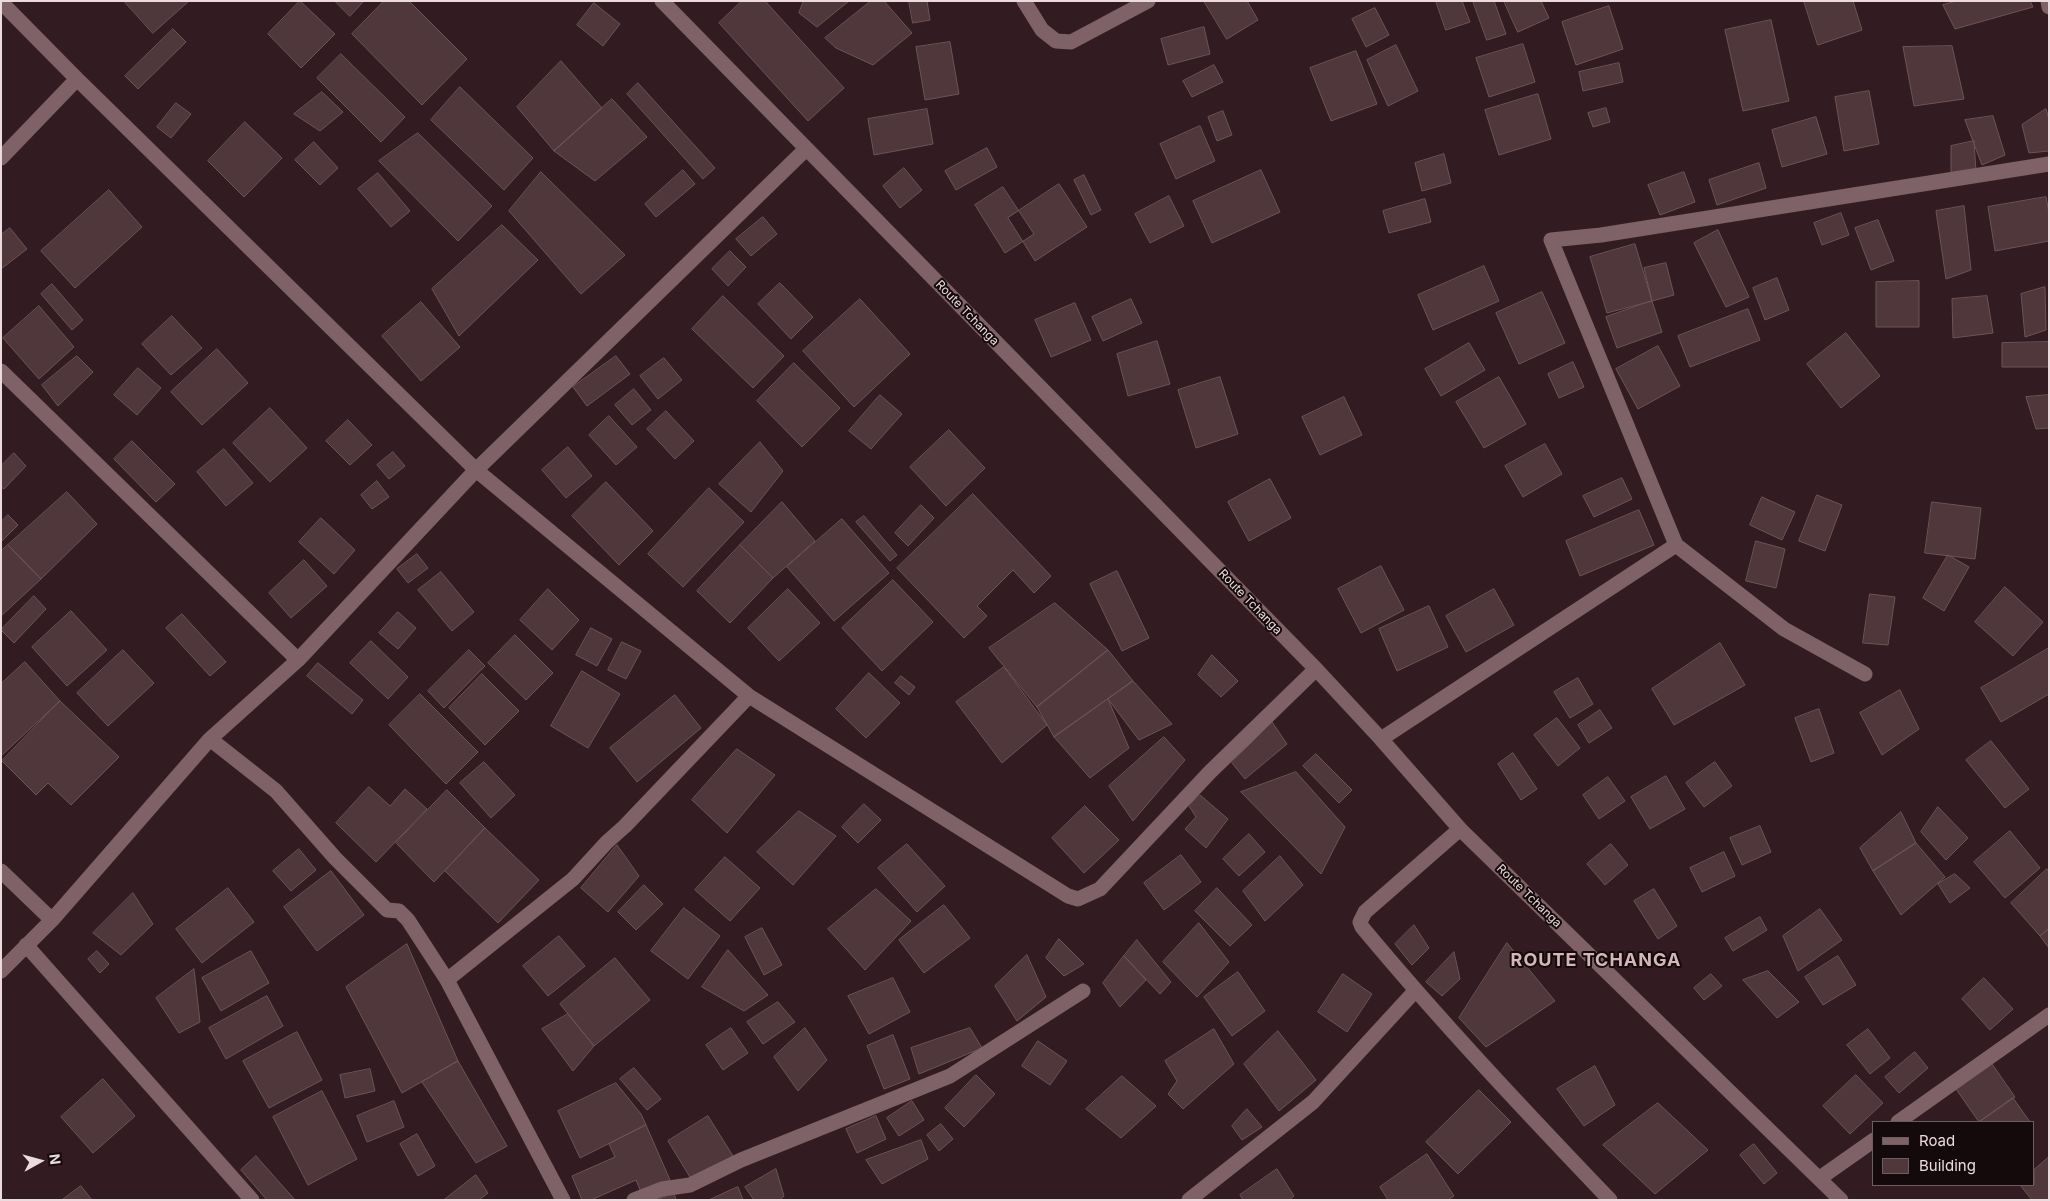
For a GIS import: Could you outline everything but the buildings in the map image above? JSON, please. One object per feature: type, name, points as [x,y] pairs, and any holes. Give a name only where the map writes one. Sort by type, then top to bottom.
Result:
[{"type":"street","name":"Route Tchanga","points":[[662,1],[1316,669],[1381,738],[1460,828],[1841,1200]]},
{"type":"street","points":[[1024,1],[1042,30],[1056,41],[1071,42],[1148,1]]},
{"type":"street","points":[[2048,1],[2049,7]]},
{"type":"street","points":[[1,2],[77,80],[476,470],[749,696],[1068,896],[1078,899],[1100,890],[1210,772],[1316,669]]},
{"type":"street","points":[[1,158],[77,80]]},
{"type":"street","points":[[1,970],[52,920],[210,739],[298,660],[476,470],[806,148]]},
{"type":"street","points":[[1865,674],[1784,629],[1676,545],[1552,240],[1601,235],[2049,164]]},
{"type":"street","points":[[1,371],[298,660]]},
{"type":"street","points":[[1381,738],[1676,545]]},
{"type":"street","points":[[447,980],[573,879],[606,842],[625,826],[749,696]]},
{"type":"street","points":[[210,739],[276,791],[335,858],[387,910],[398,911],[408,920],[447,980],[563,1200]]},
{"type":"street","points":[[1460,828],[1365,912],[1360,922],[1362,928],[1415,991],[1523,1109],[1610,1200]]},
{"type":"street","points":[[1,871],[52,920]]},
{"type":"street","points":[[26,945],[252,1200]]},
{"type":"street","points":[[634,1200],[662,1189],[690,1185],[741,1160],[950,1076],[1083,991]]},
{"type":"street","points":[[1189,1200],[1313,1102],[1415,991]]},
{"type":"street","points":[[1899,1121],[2049,1014]]},
{"type":"street","points":[[1820,1178],[1872,1141]]},
{"type":"district","name":"ROUTE TCHANGA","points":[[1596,961]]}]
